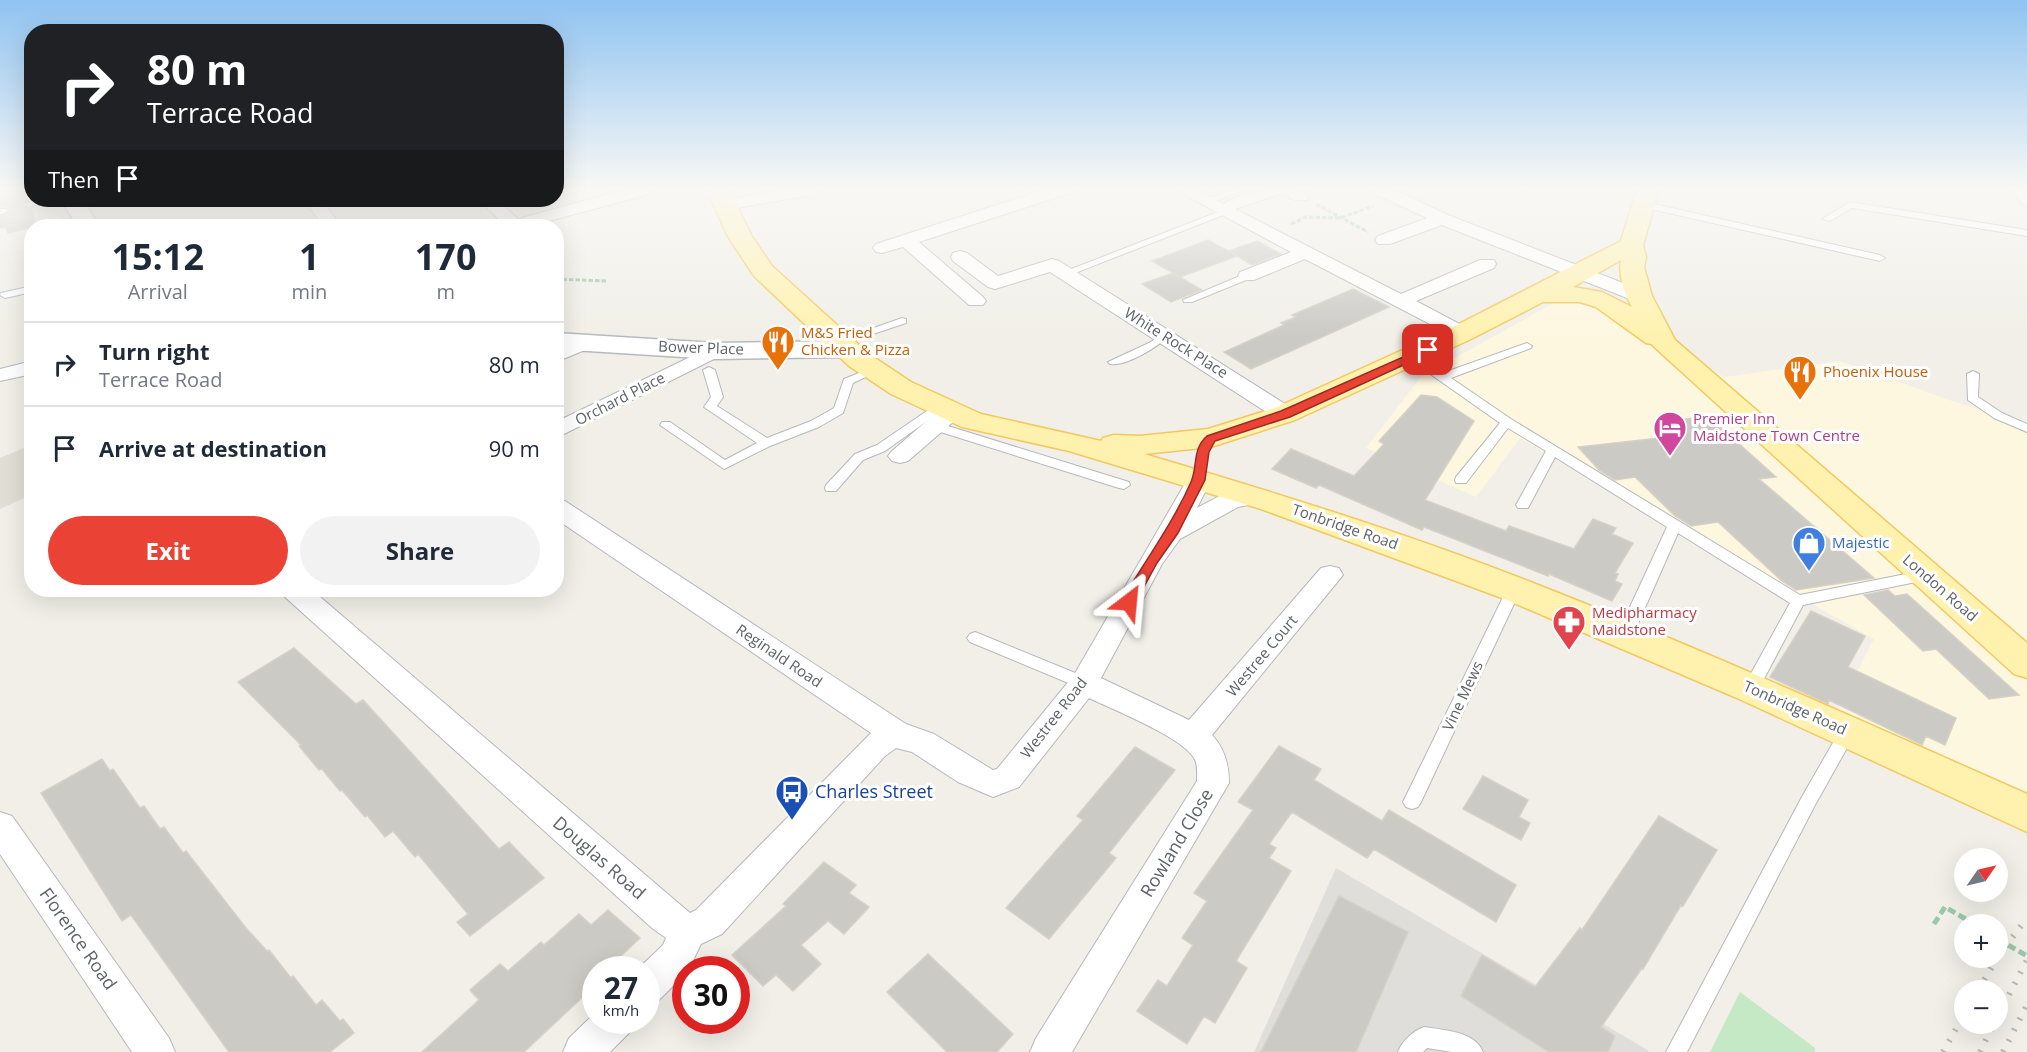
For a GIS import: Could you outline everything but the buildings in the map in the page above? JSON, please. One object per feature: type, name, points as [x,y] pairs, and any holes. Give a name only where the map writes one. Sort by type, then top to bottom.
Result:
[{"type":"main road","name":"Tonbridge Road","points":[[741,238],[763,271],[843,346],[874,370],[942,414],[1076,443],[1254,496],[1380,538],[1514,589],[1751,688],[2027,814]]},
{"type":"main road","name":"London Road","points":[[1633,238],[1631,245],[1634,279],[1639,296],[1664,344],[1926,574],[2023,655]]},
{"type":"main road","points":[[1076,443],[1140,445],[1211,438],[1285,414],[1462,333],[1631,245]]},
{"type":"main road","points":[[1538,295],[1579,293],[1593,296],[1616,306],[1664,344]]},
{"type":"main road","name":"Westree Road","points":[[1199,480],[1203,452],[1206,443],[1211,438]]},
{"type":"street","points":[[882,248],[912,238]]},
{"type":"street","points":[[1276,238],[1462,333]]},
{"type":"street","points":[[1384,240],[1389,238]]},
{"type":"street","points":[[1489,238],[1639,296]]},
{"type":"street","points":[[906,240],[976,302]]},
{"type":"street","points":[[1247,276],[1305,253]]},
{"type":"street","points":[[960,257],[995,284],[1052,265],[1066,273]]},
{"type":"street","points":[[1400,301],[1487,264]]},
{"type":"street","name":"White Rock Place","points":[[1066,273],[1285,414]]},
{"type":"street","name":"Bower Place","points":[[564,342],[712,360],[843,346]]},
{"type":"street","points":[[564,352],[585,343]]},
{"type":"street","name":"Orchard Place","points":[[564,427],[712,360]]},
{"type":"street","points":[[0,375],[24,370]]},
{"type":"street","points":[[900,456],[942,414]]},
{"type":"street","name":"Westree Road","points":[[1008,778],[1084,683],[1151,561],[1171,533],[1199,480]]},
{"type":"street","name":"Westree Road","points":[[1171,533],[1210,509],[1231,500],[1254,496]]},
{"type":"street","name":"Reginald Road","points":[[564,512],[898,735],[914,737],[979,780],[993,784],[1008,778]]},
{"type":"street","name":"Westree Court","points":[[1193,736],[1330,576]]},
{"type":"street","name":"Douglas Road","points":[[303,597],[665,916],[688,932]]},
{"type":"street","name":"Rowland Close","points":[[1050,1052],[1213,783],[1214,768],[1207,752],[1193,736],[1084,683]]},
{"type":"street","points":[[660,973],[676,957],[688,932],[709,922],[874,747],[885,739],[898,735]]},
{"type":"street","name":"Florence Road","points":[[0,826],[155,1052]]},
{"type":"street","points":[[583,1052],[601,1034]]},
{"type":"lane","points":[[1066,273],[1155,238]]},
{"type":"lane","points":[[1804,238],[1880,258]]},
{"type":"lane","points":[[1188,300],[1247,276]]},
{"type":"lane","points":[[5,295],[24,291]]},
{"type":"lane","points":[[843,346],[902,321]]},
{"type":"lane","points":[[1114,362],[1155,344],[1164,335]]},
{"type":"lane","points":[[1441,378],[1527,346]]},
{"type":"lane","points":[[1412,357],[1508,422],[1798,600],[1926,574]]},
{"type":"lane","points":[[712,360],[717,397],[710,407],[766,443]]},
{"type":"lane","points":[[666,425],[724,465],[839,410],[848,381],[874,370]]},
{"type":"lane","points":[[1973,374],[1972,398],[2014,424],[2027,428]]},
{"type":"lane","points":[[831,488],[859,458],[868,452],[881,448],[942,414],[1124,485]]},
{"type":"lane","points":[[1461,480],[1508,422]]},
{"type":"lane","points":[[1523,505],[1553,450]]},
{"type":"lane","points":[[1625,635],[1675,524]]},
{"type":"lane","name":"Vine Mews","points":[[1412,802],[1514,589]]},
{"type":"lane","points":[[1751,688],[1798,600]]},
{"type":"lane","points":[[975,638],[1084,683]]},
{"type":"lane","points":[[1676,1052],[1809,800],[1848,732]]},
{"type":"lane","points":[[1408,1052],[1424,1036],[1455,1042],[1473,1052]]},
{"type":"path","points":[[564,279],[606,281]]},
{"type":"path","points":[[1934,924],[1945,907],[1957,914]]},
{"type":"path","points":[[2008,945],[2027,957]]},
{"type":"shaded area","points":[[1559,300],[1601,309],[1724,377],[1840,361],[1952,401],[2027,424],[2027,800],[1833,718],[1874,639],[1520,438],[1476,497],[1366,448],[1421,377]]},
{"type":"shaded area","points":[[24,448],[24,498],[0,509],[0,458]]},
{"type":"shaded area","points":[[1336,868],[1646,1049],[1649,1052],[1254,1052]]},
{"type":"green space","points":[[1740,992],[1815,1048],[1815,1052],[1710,1052]]},
{"type":"railway","points":[[2008,943],[2027,918]]},
{"type":"railway","points":[[2008,997],[2027,960]]},
{"type":"railway","points":[[1984,980],[1991,968]]},
{"type":"railway","points":[[2003,1052],[2027,1005]]},
{"type":"railway","points":[[1943,1052],[1954,1032]]},
{"type":"railway","points":[[1980,1052],[1989,1034]]},
{"type":"place","name":"M&S Fried Chicken & Pizza","points":[[778,371]]},
{"type":"place","name":"Phoenix House","points":[[1800,401]]},
{"type":"place","name":"Premier Inn Maidstone Town Centre","points":[[1670,457]]},
{"type":"place","name":"Majestic","points":[[1809,572]]},
{"type":"place","name":"Medipharmacy Maidstone","points":[[1569,651]]},
{"type":"place","name":"Charles Street","points":[[792,821]]},
{"type":"route","points":[[1129,602],[1151,561],[1171,533],[1199,480],[1203,452],[1206,443],[1211,438],[1285,414],[1428,350]]}]
